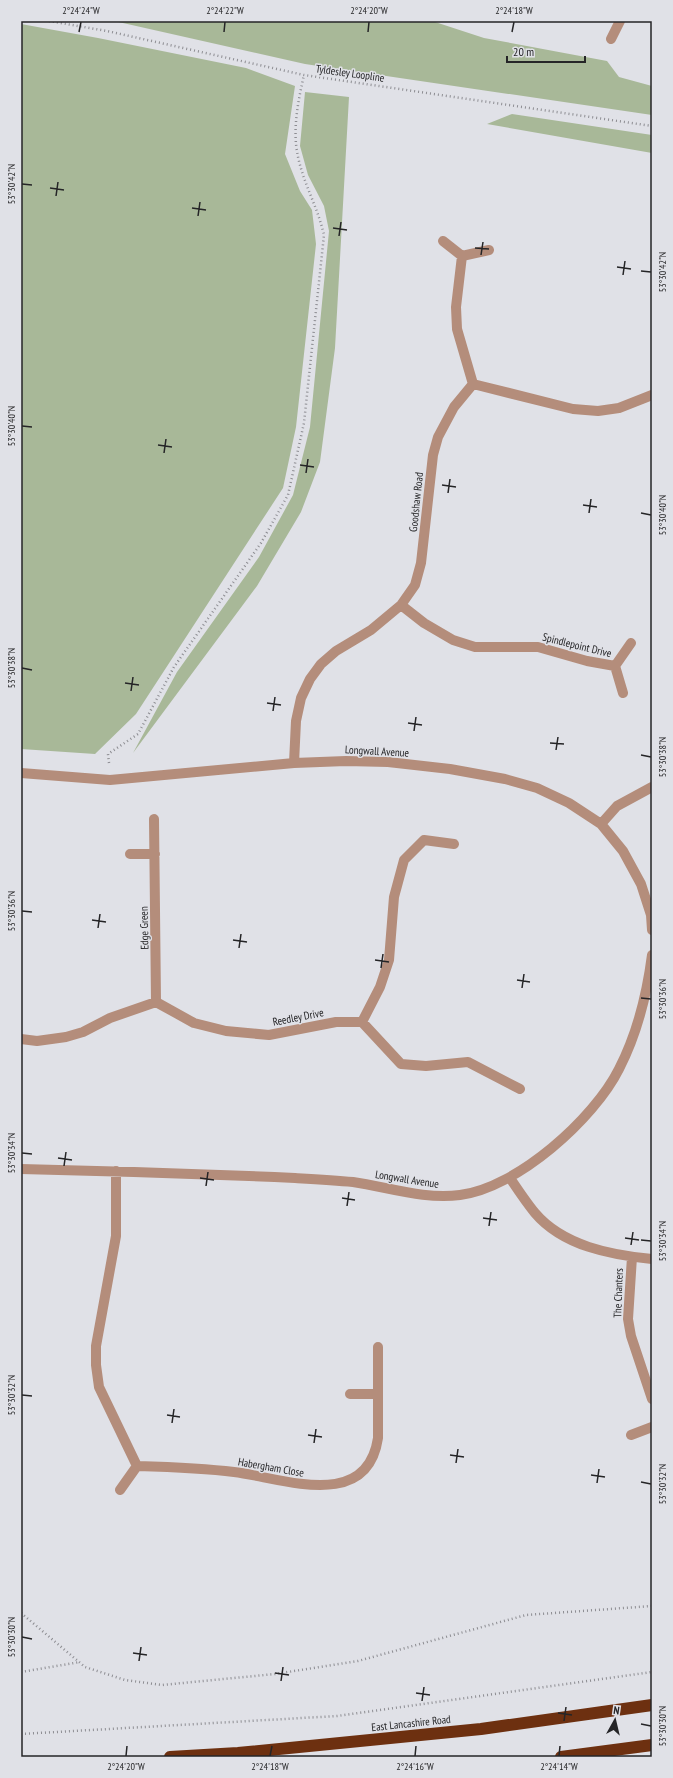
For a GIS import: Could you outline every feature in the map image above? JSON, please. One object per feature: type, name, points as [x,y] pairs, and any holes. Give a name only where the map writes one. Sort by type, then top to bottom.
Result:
[{"type":"highway","name":"East Lancashire Road","points":[[170,1757],[238,1753],[481,1729],[652,1705]]},
{"type":"highway","points":[[561,1757],[652,1745]]},
{"type":"street","points":[[611,39],[620,21]]},
{"type":"street","points":[[443,241],[462,256]]},
{"type":"street","points":[[462,256],[488,250]]},
{"type":"street","points":[[462,256],[456,307],[457,330],[473,384],[573,408],[598,411],[619,408],[651,398]]},
{"type":"street","name":"Goodshaw Road","points":[[294,763],[296,721],[301,698],[310,679],[321,664],[336,651],[371,630],[401,605],[415,585],[421,563],[433,455],[438,437],[454,408],[473,384]]},
{"type":"street","name":"Spindlepoint Drive","points":[[401,605],[424,623],[453,640],[475,647],[538,647],[587,661],[615,666]]},
{"type":"street","name":"Spindlepoint Drive","points":[[615,666],[631,642]]},
{"type":"street","name":"Spindlepoint Drive","points":[[615,666],[623,693]]},
{"type":"street","name":"Longwall Avenue","points":[[21,772],[110,780],[294,763],[346,761],[388,762],[450,769],[505,779],[537,788],[562,800],[601,824],[624,851],[641,884],[651,915],[652,930]]},
{"type":"street","points":[[601,824],[616,806],[652,787]]},
{"type":"street","name":"Edge Green","points":[[154,819],[156,1002]]},
{"type":"street","points":[[454,844],[424,840],[404,860],[394,897],[389,960],[380,987],[362,1022],[401,1064],[426,1066],[468,1062],[520,1089]]},
{"type":"street","points":[[130,854],[155,854]]},
{"type":"street","name":"Longwall Avenue","points":[[21,1169],[116,1171],[352,1182],[437,1197],[462,1195],[487,1188],[510,1178],[544,1155],[570,1132],[600,1099],[619,1071],[632,1040],[643,1004],[652,954]]},
{"type":"street","points":[[21,1039],[37,1041],[66,1037],[83,1032],[110,1018],[156,1002]]},
{"type":"street","name":"Reedley Drive","points":[[156,1002],[194,1023],[226,1031],[269,1035],[336,1022],[362,1022]]},
{"type":"street","points":[[116,1171],[116,1236],[96,1346],[96,1365],[99,1387],[137,1466],[120,1490]]},
{"type":"street","points":[[510,1178],[536,1214],[553,1230],[574,1242],[632,1258],[652,1259]]},
{"type":"street","name":"The Chanters","points":[[632,1258],[628,1318],[631,1336],[652,1399]]},
{"type":"street","name":"Habergham Close","points":[[137,1466],[214,1470],[248,1474],[292,1484],[316,1486],[341,1483],[360,1475],[370,1463],[376,1450],[378,1438],[378,1347]]},
{"type":"street","points":[[350,1394],[378,1394]]},
{"type":"street","points":[[631,1435],[652,1428]]},
{"type":"path","name":"Tyldesley Loopline","points":[[49,21],[107,31],[304,75],[652,126]]},
{"type":"path","points":[[110,780],[108,754],[138,734],[174,667],[262,543],[288,495],[304,423],[324,235],[320,215],[302,170],[296,144],[297,106],[304,75]]},
{"type":"path","points":[[21,1613],[85,1667],[125,1680],[162,1685],[275,1674],[358,1661],[526,1614],[652,1606]]},
{"type":"path","points":[[21,1672],[80,1662]]},
{"type":"path","points":[[21,1734],[337,1716],[652,1672]]},
{"type":"green space","points":[[114,21],[432,21],[484,38],[607,61],[619,77],[652,86],[652,115],[305,64]]},
{"type":"green space","points":[[21,24],[246,68],[295,86],[285,154],[300,191],[312,210],[316,244],[296,427],[283,488],[136,714],[95,754],[21,749]]},
{"type":"green space","points":[[305,92],[349,97],[335,348],[320,462],[301,512],[257,586],[133,753],[177,672],[259,557],[293,495],[310,427],[329,231],[324,206],[308,175],[300,146]]},
{"type":"green space","points":[[512,114],[652,135],[652,153],[487,124]]}]
